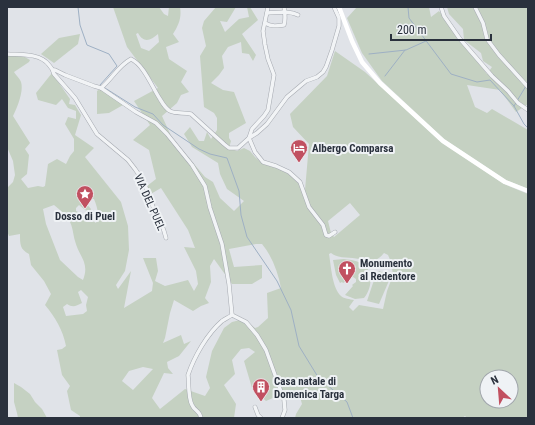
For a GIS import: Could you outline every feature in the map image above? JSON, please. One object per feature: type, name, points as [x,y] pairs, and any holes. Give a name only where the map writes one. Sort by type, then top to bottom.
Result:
[{"type":"main road","points":[[338,7],[362,62],[380,83],[443,141],[505,182],[528,191]]},
{"type":"street","points":[[268,7],[263,30],[264,45],[274,75],[268,110],[252,129],[249,138],[255,152],[263,162],[289,172],[300,182],[309,207],[323,225],[326,235],[329,236],[335,232]]},
{"type":"street","points":[[265,23],[270,26],[284,25],[286,18],[284,7]]},
{"type":"street","points":[[101,88],[125,62],[131,59],[135,61],[142,69],[166,108],[175,113],[184,112],[191,114],[229,148],[238,148],[267,124],[286,97],[306,81],[317,77],[323,72],[332,50],[339,26],[334,7]]},
{"type":"street","points":[[441,7],[444,16],[464,44],[492,76],[508,90],[518,103],[528,110]]},
{"type":"street","points":[[475,7],[483,23],[487,39],[499,55],[528,87]]},
{"type":"street","points":[[267,14],[284,12],[295,13],[298,15]]},
{"type":"street","points":[[7,54],[20,54],[38,57],[46,61],[53,70],[101,88],[136,112],[156,123],[167,134],[192,165],[205,186],[210,208],[222,244],[229,284],[232,314]]},
{"type":"street","name":"VIA DEL PUEL","points":[[53,70],[54,74],[75,98],[97,134],[128,160],[144,182],[166,238]]},
{"type":"street","points":[[201,418],[199,412],[194,408],[190,401],[189,373],[192,362],[206,339],[222,321],[232,314]]},
{"type":"street","points":[[232,314],[246,322],[257,335],[266,350],[284,400],[285,410],[282,418]]},
{"type":"street","points":[[255,406],[258,415],[261,418]]},
{"type":"green space","points":[[113,7],[159,7],[164,14],[168,16],[169,7],[180,7],[179,22],[173,34],[179,42],[166,47],[169,59],[187,71],[181,82],[189,92],[181,95],[177,103],[162,116],[172,138],[205,177],[213,182],[220,198],[234,211],[244,201],[227,189],[220,174],[218,163],[192,147],[184,134],[190,127],[199,141],[204,141],[207,132],[211,139],[217,130],[217,118],[214,113],[204,107],[200,56],[206,46],[202,28],[204,21],[216,7],[236,7],[227,22],[220,21],[225,32],[239,19],[249,17],[247,7],[250,7],[258,20],[242,34],[256,55],[253,61],[249,54],[242,53],[241,42],[228,47],[222,56],[224,68],[211,83],[223,90],[234,92],[246,123],[229,133],[229,138],[231,141],[229,148],[237,151],[244,148],[250,151],[263,164],[282,170],[293,177],[305,190],[309,144],[293,127],[290,114],[327,76],[335,51],[365,72],[441,142],[504,184],[528,194],[528,418],[467,418],[465,416],[462,418],[295,418],[302,404],[297,391],[280,390],[281,397],[275,397],[266,401],[252,388],[244,361],[255,352],[249,348],[241,349],[232,360],[235,374],[224,385],[236,404],[234,418],[80,418],[80,416],[71,410],[67,391],[70,386],[62,375],[57,350],[66,346],[65,340],[58,324],[45,305],[51,294],[44,281],[31,265],[29,254],[22,248],[20,244],[20,234],[9,236],[7,231],[7,188],[13,182],[15,175],[13,161],[7,147],[7,55],[23,56],[30,60],[14,72],[20,81],[22,90],[13,116],[30,143],[25,149],[29,155],[27,174],[21,179],[28,188],[45,186],[48,164],[57,159],[66,164],[74,151],[74,139],[65,124],[68,117],[76,119],[76,111],[68,108],[62,99],[56,105],[38,100],[36,93],[52,73],[70,99],[69,104],[75,105],[81,115],[75,135],[94,148],[85,157],[121,202],[128,226],[129,250],[125,271],[116,285],[118,289],[131,271],[124,308],[152,291],[153,283],[143,258],[156,258],[158,271],[155,281],[165,286],[188,280],[194,291],[198,284],[196,271],[184,247],[195,248],[188,230],[161,188],[149,195],[147,186],[156,179],[149,150],[133,140],[150,125],[134,101],[158,88],[127,47]],"holes":[[[138,33],[145,40],[153,38],[158,34],[159,42],[149,51],[141,48],[136,34]],[[88,198],[94,199],[98,211],[96,223],[76,211],[76,208],[79,205],[89,213],[91,209],[84,201]],[[350,203],[360,215],[334,237],[331,233],[328,221]],[[54,205],[69,220],[77,247],[85,264],[85,274],[83,280],[60,260],[46,224],[43,209]],[[262,244],[274,264],[281,288],[267,293],[268,318],[258,327],[255,328],[244,319],[232,322],[224,328],[212,351],[206,377],[210,388],[205,396],[185,389],[160,409],[152,398],[164,373],[173,374],[168,368],[167,362],[179,356],[191,341],[184,344],[181,335],[163,343],[174,300],[193,311],[209,303],[205,298],[211,282],[210,266],[214,259],[232,284],[252,284],[262,278],[262,265],[234,267],[229,249]],[[331,253],[345,258],[360,259],[365,262],[377,259],[384,253],[388,255],[391,262],[393,275],[387,291],[383,309],[359,305],[353,311],[349,307],[354,300],[342,297],[338,292],[332,276],[329,254]],[[81,290],[88,297],[86,305],[87,311],[83,314],[66,316],[63,307],[67,304],[74,306],[82,303],[78,292]],[[143,367],[153,369],[133,390],[122,381],[129,371]]]},
{"type":"green space","points":[[357,7],[429,7],[431,17],[439,11],[487,74],[492,67],[483,61],[481,53],[464,40],[463,29],[449,14],[447,7],[528,7],[528,104],[516,112],[500,90],[467,85],[475,107],[487,113],[492,109],[528,130],[528,189],[506,180],[444,139],[382,81],[362,53],[347,18]]},
{"type":"green space","points":[[80,34],[78,44],[54,63],[41,54],[59,38]]},
{"type":"green space","points":[[100,89],[123,105],[109,113],[97,114],[97,91]]},
{"type":"green space","points":[[333,260],[353,260],[363,264],[368,269],[370,273],[370,286],[364,298],[355,299],[345,295],[356,282],[356,279],[353,277],[343,283],[340,283],[336,275]]},
{"type":"green space","points":[[379,271],[391,276],[379,304],[367,301]]},
{"type":"green space","points":[[14,383],[30,394],[47,418],[18,418],[14,402]]},
{"type":"waterway","points":[[78,7],[80,25],[87,45],[109,54],[117,66],[100,85]]},
{"type":"waterway","points":[[408,7],[409,18],[451,74],[477,82],[490,80],[514,106],[524,124],[528,128]]},
{"type":"waterway","points":[[369,54],[406,50],[426,41]]},
{"type":"waterway","points":[[385,76],[405,50]]},
{"type":"waterway","points":[[514,106],[526,86]]},
{"type":"waterway","points":[[105,88],[135,107],[153,114],[163,125],[199,149],[210,154],[227,158],[239,191],[241,215],[247,237],[277,281],[291,310],[299,346],[318,377],[347,402],[353,418]]},
{"type":"place","name":"Albergo Comparsa","points":[[299,163]]},
{"type":"place","name":"Dosso di Puel","points":[[85,209]]},
{"type":"place","name":"Monumento al Redentore","points":[[347,284]]},
{"type":"place","name":"Casa natale di Domenica Targa","points":[[261,402]]}]
